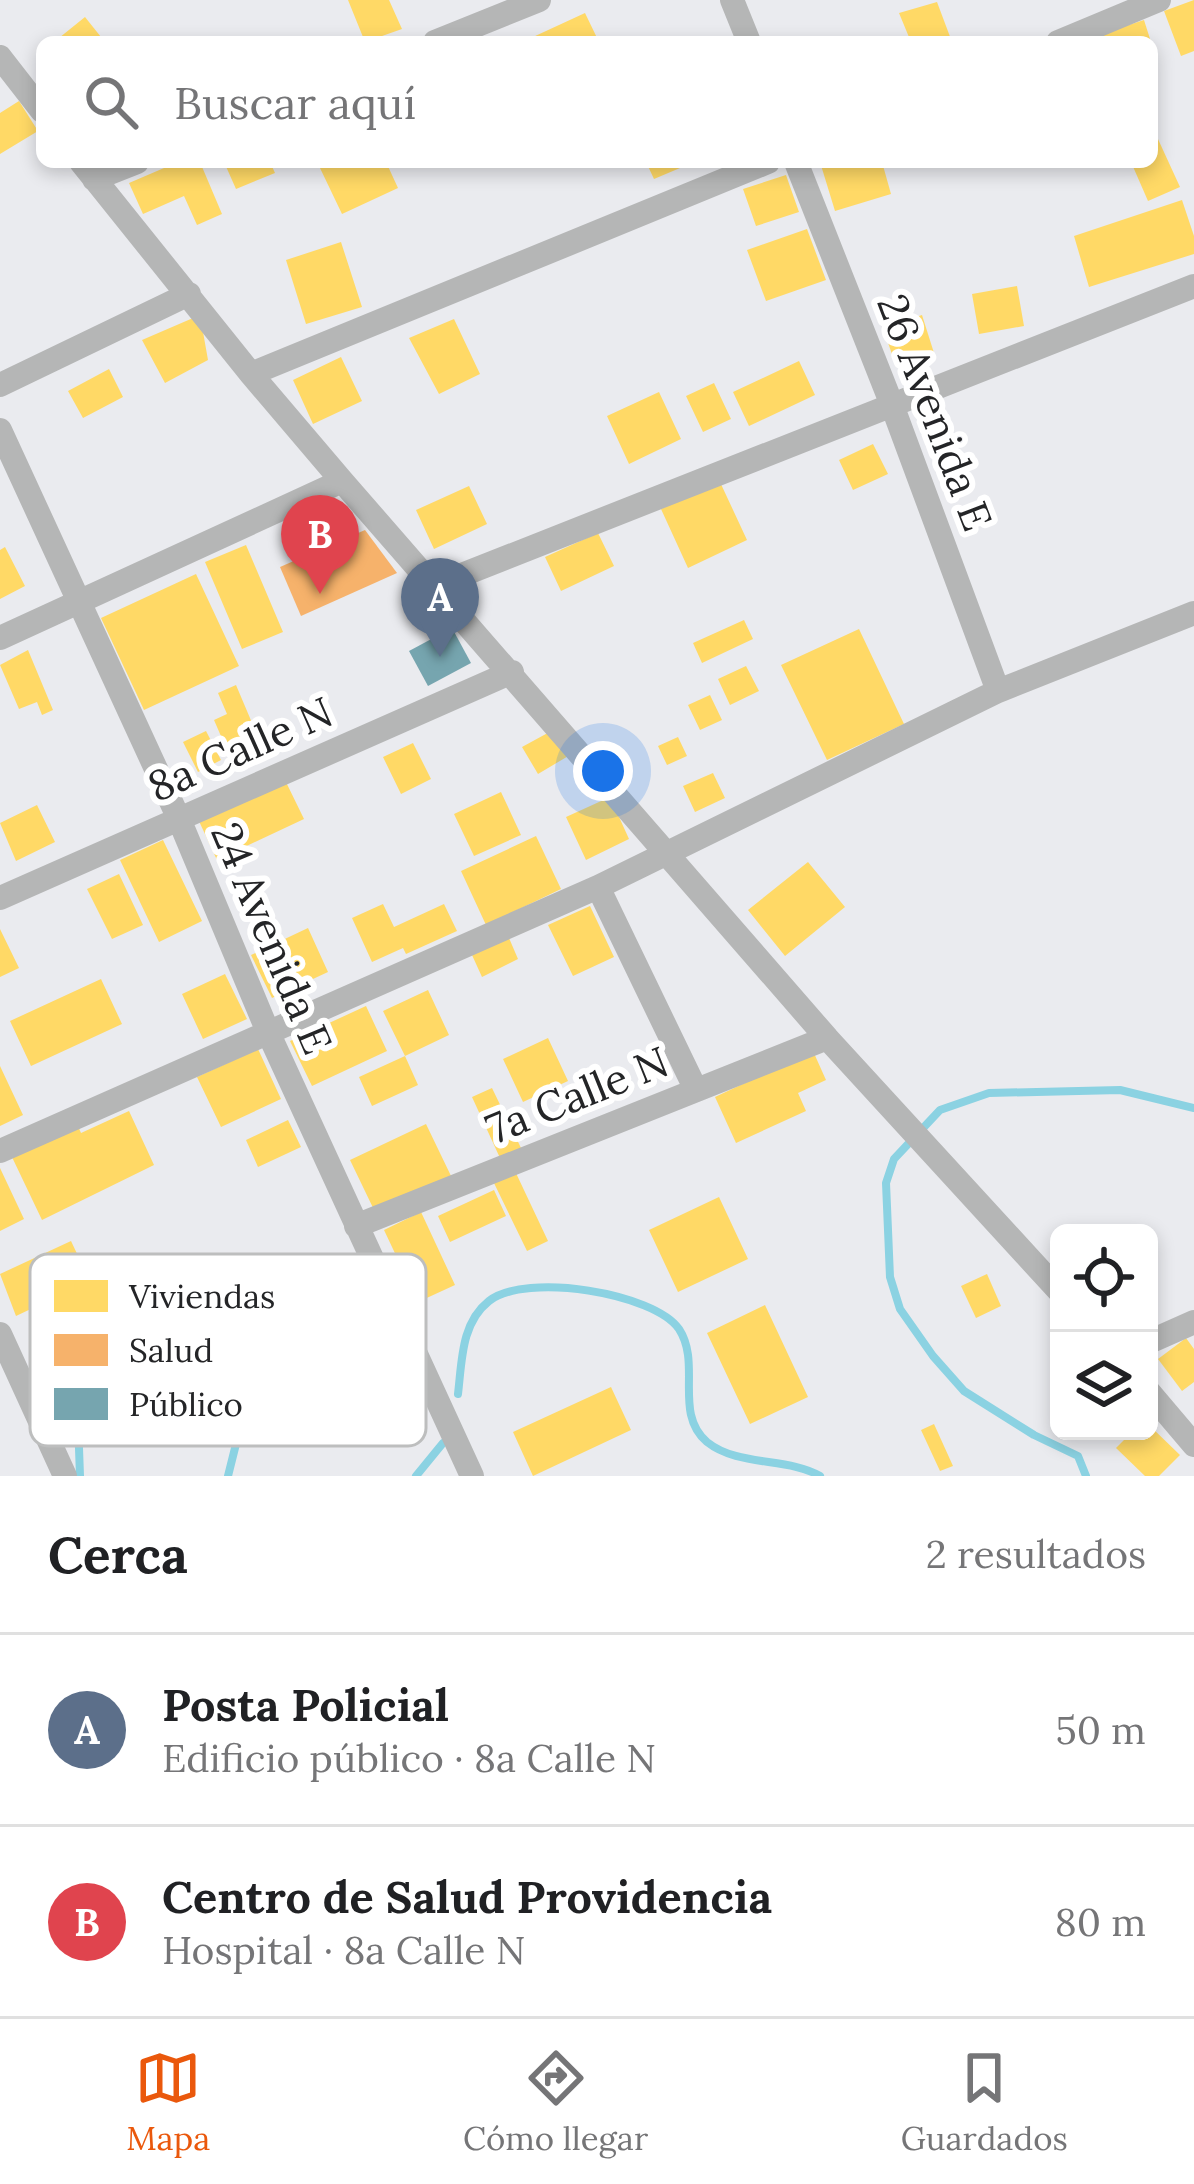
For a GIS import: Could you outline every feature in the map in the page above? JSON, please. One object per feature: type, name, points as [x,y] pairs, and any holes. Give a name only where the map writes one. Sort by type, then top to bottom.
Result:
[{"type":"street","points":[[450,36],[538,0]]},
{"type":"street","points":[[732,0],[746,36]]},
{"type":"street","points":[[1072,36],[1159,0]]},
{"type":"street","points":[[0,57],[36,103]]},
{"type":"street","points":[[251,374],[753,168]]},
{"type":"street","name":"26 Avenida E","points":[[798,168],[998,692]]},
{"type":"street","points":[[88,171],[342,481],[827,1038],[1050,1281]]},
{"type":"street","points":[[434,586],[1194,286]]},
{"type":"street","points":[[0,386],[189,294]]},
{"type":"street","name":"24 Avenida E","points":[[0,430],[179,819],[268,1033],[369,1254]]},
{"type":"street","points":[[0,638],[342,481]]},
{"type":"street","points":[[0,1151],[598,887],[998,692],[1194,613]]},
{"type":"street","name":"8a Calle N","points":[[0,898],[512,672]]},
{"type":"street","points":[[598,887],[696,1090]]},
{"type":"street","name":"7a Calle N","points":[[356,1226],[827,1038]]},
{"type":"street","points":[[1158,1338],[1194,1322]]},
{"type":"street","points":[[0,1334],[30,1401]]},
{"type":"street","name":"24 Avenida E","points":[[426,1377],[472,1476]]},
{"type":"street","points":[[1158,1403],[1194,1445]]},
{"type":"street","points":[[50,1446],[64,1476]]},
{"type":"building: Viviendas","points":[[348,0],[389,0],[402,29],[363,36]]},
{"type":"building: Viviendas","points":[[1194,0],[1194,51],[1181,56],[1164,11]]},
{"type":"building: Viviendas","points":[[937,2],[950,36],[909,36],[899,13]]},
{"type":"building: Viviendas","points":[[585,13],[596,36],[535,36]]},
{"type":"building: Viviendas","points":[[85,17],[100,36],[61,36]]},
{"type":"building: Viviendas","points":[[1144,20],[1149,36],[1102,36]]},
{"type":"building: Viviendas","points":[[19,101],[36,132],[0,154],[0,113]]},
{"type":"building: Viviendas","points":[[1158,139],[1180,187],[1148,201],[1134,168],[1158,168]]},
{"type":"building: Viviendas","points":[[164,168],[203,168],[222,214],[197,225],[184,196],[143,214],[129,183]]},
{"type":"building: Viviendas","points":[[227,168],[273,168],[275,173],[236,189]]},
{"type":"building: Viviendas","points":[[320,168],[389,168],[398,188],[342,214]]},
{"type":"building: Viviendas","points":[[649,168],[680,168],[654,179]]},
{"type":"building: Viviendas","points":[[822,168],[884,168],[891,194],[835,211]]},
{"type":"building: Viviendas","points":[[786,175],[799,212],[756,226],[743,189]]},
{"type":"building: Viviendas","points":[[1182,200],[1194,236],[1194,254],[1089,287],[1074,236]]},
{"type":"building: Viviendas","points":[[807,229],[826,280],[766,301],[747,250]]},
{"type":"building: Viviendas","points":[[341,242],[362,307],[306,324],[286,260]]},
{"type":"building: Viviendas","points":[[1017,286],[1024,326],[979,334],[972,294]]},
{"type":"building: Viviendas","points":[[200,315],[208,360],[165,383],[142,340]]},
{"type":"building: Viviendas","points":[[922,315],[934,353],[896,366],[883,328]]},
{"type":"building: Viviendas","points":[[454,319],[480,374],[439,394],[409,338]]},
{"type":"building: Viviendas","points":[[341,357],[362,401],[313,424],[293,380]]},
{"type":"building: Viviendas","points":[[799,361],[815,395],[749,426],[733,392]]},
{"type":"building: Viviendas","points":[[109,369],[123,397],[83,418],[68,391]]},
{"type":"building: Viviendas","points":[[714,383],[731,419],[703,432],[686,396]]},
{"type":"building: Viviendas","points":[[659,392],[681,439],[629,464],[607,416]]},
{"type":"building: Viviendas","points":[[873,444],[888,474],[853,490],[839,460]]},
{"type":"building: Viviendas","points":[[720,482],[747,540],[688,568],[661,509]]},
{"type":"building: Viviendas","points":[[469,486],[487,524],[434,549],[416,510]]},
{"type":"building: Viviendas","points":[[598,533],[614,566],[561,591],[545,557]]},
{"type":"building: Viviendas","points":[[246,545],[283,632],[242,649],[205,562]]},
{"type":"building: Viviendas","points":[[5,547],[25,586],[0,599],[0,550]]},
{"type":"building: Viviendas","points":[[196,574],[239,666],[144,710],[101,618]]},
{"type":"building: Viviendas","points":[[744,620],[753,639],[702,663],[693,643]]},
{"type":"building: Viviendas","points":[[859,629],[904,724],[827,760],[781,665]]},
{"type":"building: Viviendas","points":[[28,650],[53,710],[42,715],[37,702],[19,709],[0,665]]},
{"type":"building: Viviendas","points":[[746,666],[759,691],[730,705],[718,679]]},
{"type":"building: Viviendas","points":[[236,685],[261,744],[230,757],[214,720],[227,714],[218,693]]},
{"type":"building: Viviendas","points":[[710,695],[722,720],[700,730],[688,705]]},
{"type":"building: Viviendas","points":[[555,729],[570,755],[538,774],[522,747]]},
{"type":"building: Viviendas","points":[[206,731],[221,760],[198,772],[183,742]]},
{"type":"building: Viviendas","points":[[678,737],[687,756],[667,765],[658,746]]},
{"type":"building: Viviendas","points":[[413,743],[431,779],[401,794],[383,757]]},
{"type":"building: Viviendas","points":[[713,773],[725,798],[695,812],[683,786]]},
{"type":"building: Viviendas","points":[[284,778],[304,819],[217,860],[198,819]]},
{"type":"building: Viviendas","points":[[501,792],[521,835],[474,856],[454,814]]},
{"type":"building: Viviendas","points":[[610,797],[629,839],[586,860],[566,817]]},
{"type":"building: Viviendas","points":[[37,805],[55,842],[16,861],[0,823]]},
{"type":"building: Viviendas","points":[[536,836],[561,889],[486,925],[461,871]]},
{"type":"building: Viviendas","points":[[163,840],[202,921],[159,942],[120,860]]},
{"type":"building: Viviendas","points":[[808,862],[845,907],[785,956],[748,910]]},
{"type":"building: Viviendas","points":[[119,874],[143,925],[112,939],[87,889]]},
{"type":"building: Viviendas","points":[[383,904],[394,927],[444,904],[457,931],[406,954],[403,948],[372,962],[352,918]]},
{"type":"building: Viviendas","points":[[590,906],[614,957],[573,976],[548,925]]},
{"type":"building: Viviendas","points":[[308,928],[328,972],[272,998],[251,955]]},
{"type":"building: Viviendas","points":[[0,929],[19,968],[0,977]]},
{"type":"building: Viviendas","points":[[509,938],[518,959],[482,977],[472,955]]},
{"type":"building: Viviendas","points":[[225,974],[247,1019],[203,1039],[182,994]]},
{"type":"building: Viviendas","points":[[101,979],[122,1024],[31,1066],[10,1021]]},
{"type":"building: Viviendas","points":[[428,990],[449,1035],[405,1056],[383,1011]]},
{"type":"building: Viviendas","points":[[366,1006],[387,1051],[312,1086],[290,1041]]},
{"type":"building: Viviendas","points":[[548,1038],[568,1081],[523,1102],[503,1059]]},
{"type":"building: Viviendas","points":[[258,1049],[281,1099],[221,1127],[197,1077]]},
{"type":"building: Viviendas","points":[[813,1051],[826,1080],[798,1093],[806,1111],[736,1143],[715,1097]]},
{"type":"building: Viviendas","points":[[405,1056],[418,1085],[372,1106],[359,1077]]},
{"type":"building: Viviendas","points":[[0,1066],[23,1115],[0,1126]]},
{"type":"building: Viviendas","points":[[492,1088],[521,1148],[500,1158],[472,1097]]},
{"type":"building: Viviendas","points":[[129,1111],[154,1165],[42,1220],[11,1155],[77,1124],[81,1133]]},
{"type":"building: Viviendas","points":[[288,1120],[301,1147],[258,1167],[246,1140]]},
{"type":"building: Viviendas","points":[[426,1124],[452,1178],[376,1214],[350,1160]]},
{"type":"building: Viviendas","points":[[0,1168],[24,1219],[0,1231]]},
{"type":"building: Viviendas","points":[[515,1171],[548,1241],[527,1251],[493,1181]]},
{"type":"building: Viviendas","points":[[494,1190],[506,1216],[450,1242],[438,1216]]},
{"type":"building: Viviendas","points":[[719,1197],[748,1259],[678,1292],[649,1230]]},
{"type":"building: Viviendas","points":[[421,1212],[455,1285],[426,1298],[426,1254],[395,1254],[384,1230]]},
{"type":"building: Viviendas","points":[[71,1241],[77,1254],[43,1254]]},
{"type":"building: Viviendas","points":[[30,1260],[30,1309],[16,1316],[0,1274]]},
{"type":"building: Viviendas","points":[[987,1274],[1001,1306],[976,1318],[961,1286]]},
{"type":"building: Viviendas","points":[[765,1305],[808,1397],[750,1424],[707,1333]]},
{"type":"building: Viviendas","points":[[1186,1338],[1194,1349],[1194,1382],[1182,1391],[1158,1359]]},
{"type":"building: Viviendas","points":[[611,1387],[631,1430],[533,1476],[513,1432]]},
{"type":"building: Viviendas","points":[[934,1424],[953,1466],[940,1471],[921,1430]]},
{"type":"building: Viviendas","points":[[1158,1434],[1180,1455],[1159,1476],[1145,1476],[1116,1448],[1124,1440],[1158,1440]]},
{"type":"building: Salud","points":[[365,530],[397,573],[301,616],[280,567]]},
{"type":"building: Público","points":[[452,628],[471,663],[428,686],[409,651]]},
{"type":"waterway","points":[[1086,1476],[1078,1456],[964,1391],[900,1309],[890,1277],[886,1183],[894,1159],[940,1110],[989,1093],[1120,1090],[1194,1108]]},
{"type":"waterway","points":[[458,1394],[468,1331],[489,1301],[531,1288],[618,1297],[665,1316],[679,1329],[688,1357],[692,1417],[707,1442],[733,1455],[820,1476]]},
{"type":"waterway","points":[[416,1476],[443,1443]]},
{"type":"waterway","points":[[79,1446],[80,1476]]},
{"type":"waterway","points":[[228,1476],[236,1446]]},
{"type":"place","name":"Centro de Salud Providencia","points":[[320,594]]},
{"type":"place","name":"Posta Policial","points":[[440,657]]}]
